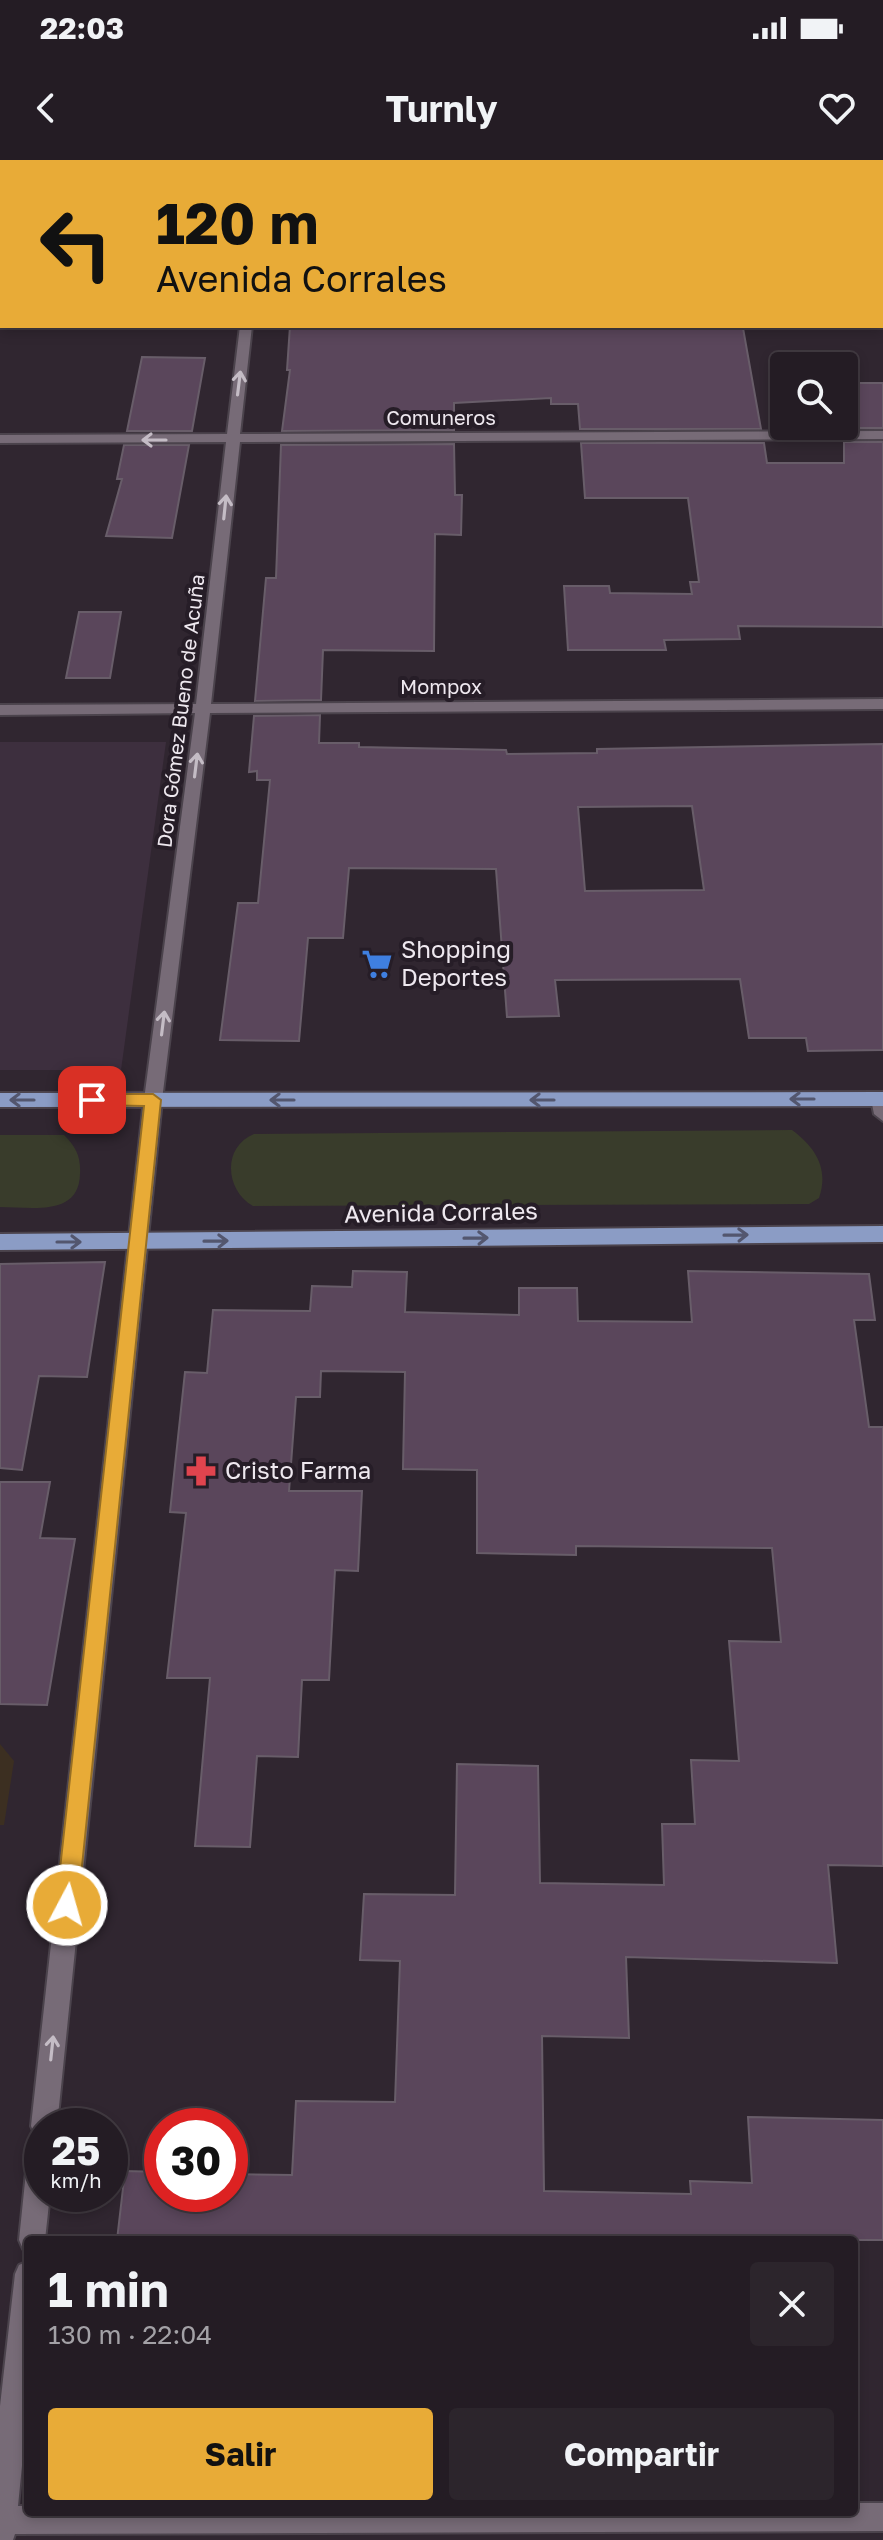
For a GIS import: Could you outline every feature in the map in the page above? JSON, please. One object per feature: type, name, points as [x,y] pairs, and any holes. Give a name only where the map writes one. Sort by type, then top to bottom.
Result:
[{"type":"main road","points":[[0,1100],[882,1104]]},
{"type":"main road","name":"Avenida Corrales","points":[[0,1242],[883,1234]]},
{"type":"street","name":"Dora Gómez Bueno de Acuña","points":[[46,2108],[153,1100],[203,709],[246,328]]},
{"type":"street","name":"Comuneros","points":[[0,439],[883,435]]},
{"type":"street","name":"Mompox","points":[[0,710],[883,704]]},
{"type":"street","points":[[32,2236],[35,2212]]},
{"type":"street","points":[[24,2311],[1,2526],[883,2517]]},
{"type":"shaded area","points":[[0,742],[166,742],[121,1070],[0,1070]]},
{"type":"shaded area","points":[[0,1744],[14,1761],[4,1825],[0,1825]]},
{"type":"green space","points":[[792,1130],[808,1144],[821,1168],[819,1198],[809,1204],[253,1206],[237,1190],[231,1169],[236,1148],[254,1134]]},
{"type":"green space","points":[[0,1135],[64,1135],[79,1157],[78,1188],[71,1197],[51,1207],[0,1207]]},
{"type":"building","points":[[290,328],[743,328],[761,429],[580,429],[578,404],[551,404],[551,398],[454,403],[454,430],[282,431],[290,370],[287,370]]},
{"type":"building","points":[[142,357],[205,358],[192,431],[127,431]]},
{"type":"building","points":[[858,383],[883,383],[883,428],[858,428]]},
{"type":"building","points":[[844,442],[883,442],[883,627],[738,626],[740,639],[664,640],[666,650],[568,650],[564,586],[609,586],[610,593],[692,594],[690,582],[699,582],[688,498],[585,498],[581,443],[764,443],[767,463],[844,463]]},
{"type":"building","points":[[454,444],[455,495],[462,495],[461,535],[435,534],[434,651],[323,650],[321,700],[255,701],[266,578],[276,578],[281,445]]},
{"type":"building","points":[[124,445],[189,445],[172,538],[106,536],[122,479],[117,479]]},
{"type":"building","points":[[79,612],[121,612],[110,678],[66,678]]},
{"type":"building","points":[[320,715],[319,743],[359,743],[359,747],[506,750],[507,754],[597,753],[597,749],[883,744],[883,1050],[808,1051],[806,1038],[749,1038],[740,979],[555,980],[559,1016],[507,1017],[496,869],[349,868],[343,938],[308,938],[299,1041],[220,1040],[238,903],[258,903],[270,780],[257,780],[257,771],[249,772],[254,716]],"holes":[[[692,806],[704,890],[585,891],[578,807]]]},
{"type":"building","points":[[105,1262],[87,1377],[39,1376],[22,1470],[0,1468],[0,1264]]},
{"type":"building","points":[[353,1271],[407,1272],[405,1312],[519,1315],[519,1288],[577,1288],[578,1321],[692,1322],[688,1271],[869,1274],[875,1320],[854,1320],[869,1427],[883,1427],[883,1866],[828,1865],[837,1963],[626,1957],[629,2038],[542,2036],[544,2191],[691,2194],[690,2181],[752,2183],[748,2117],[883,2120],[883,2240],[858,2240],[858,2236],[117,2236],[120,2212],[128,2212],[128,2171],[144,2172],[144,2212],[248,2212],[248,2174],[292,2175],[296,2101],[395,2102],[400,1961],[360,1960],[364,1894],[455,1895],[457,1764],[538,1766],[540,1883],[664,1885],[662,1824],[695,1824],[691,1760],[739,1761],[729,1641],[781,1642],[772,1548],[576,1546],[576,1555],[477,1553],[477,1470],[403,1469],[405,1372],[321,1371],[320,1397],[296,1397],[289,1491],[362,1491],[358,1571],[335,1570],[329,1680],[302,1680],[298,1757],[257,1756],[250,1847],[195,1846],[210,1678],[167,1678],[186,1513],[170,1512],[185,1372],[207,1373],[213,1310],[310,1311],[312,1286],[352,1287]]},
{"type":"building","points":[[0,1482],[50,1482],[40,1538],[75,1539],[47,1705],[0,1704]]},
{"type":"place","name":"Shopping Deportes","points":[[377,964]]},
{"type":"place","name":"Cristo Farma","points":[[201,1471]]},
{"type":"route","points":[[67,1905],[153,1100],[92,1100]]}]
